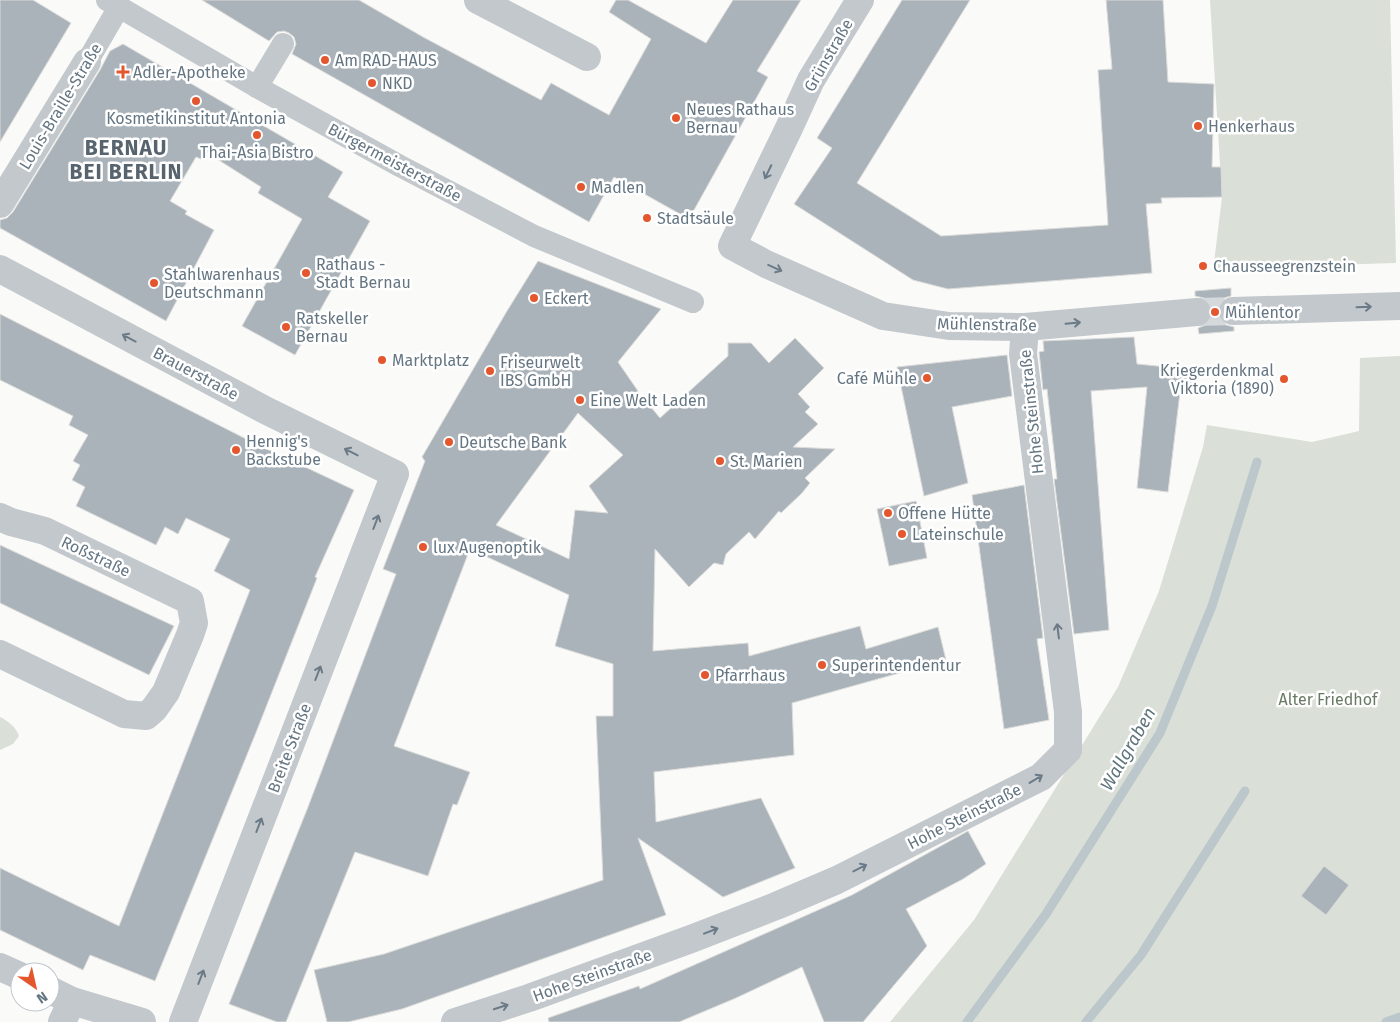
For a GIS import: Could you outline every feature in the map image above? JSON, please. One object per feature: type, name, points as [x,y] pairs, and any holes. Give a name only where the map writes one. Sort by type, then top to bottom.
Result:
[{"type":"street","points":[[478,0],[587,57]]},
{"type":"street","name":"Grünstraße","points":[[732,246],[811,80],[860,0]]},
{"type":"street","name":"Louis-Braille-Straße","points":[[0,204],[87,62],[113,4]]},
{"type":"street","name":"Bürgermeisterstraße","points":[[113,4],[400,166],[534,236],[693,302]]},
{"type":"street","points":[[257,87],[283,44]]},
{"type":"street","name":"Mühlenstraße","points":[[732,246],[766,264],[883,316],[950,326],[1025,327],[1197,312]]},
{"type":"street","name":"Brauerstraße","points":[[0,269],[265,410],[395,474]]},
{"type":"street","points":[[1233,311],[1400,306]]},
{"type":"street","name":"Hohe Steinstraße","points":[[455,1022],[528,998],[691,939],[837,880],[1041,777],[1068,750],[1068,712],[1023,354],[1025,327]]},
{"type":"street","name":"Breite Straße","points":[[183,1022],[395,474]]},
{"type":"street","name":"Roßstraße","points":[[0,517],[45,532],[190,600],[194,624],[166,692],[154,709],[146,716],[124,714],[0,654]]},
{"type":"street","points":[[61,1004],[142,1022]]},
{"type":"green space","points":[[1210,0],[1390,0],[1396,263],[1293,266],[1213,271],[1222,197]]},
{"type":"green space","name":"Alter Friedhof","points":[[1400,356],[1400,1022],[890,1022],[974,920],[1118,687],[1159,591],[1203,447],[1207,425],[1312,442],[1359,431],[1360,358]]},
{"type":"green space","points":[[0,717],[16,730],[19,736],[13,744],[0,750]]},
{"type":"building","points":[[0,0],[33,0],[71,23],[0,142]]},
{"type":"building","points":[[202,0],[359,0],[423,37],[541,100],[551,83],[609,115],[651,39],[609,12],[616,0],[628,0],[706,43],[733,0],[801,0],[757,71],[768,77],[689,219],[614,177],[589,222],[292,54],[296,44],[294,37],[289,33],[284,31],[277,32],[269,41]]},
{"type":"building","points":[[902,0],[970,0],[857,183],[941,236],[1108,225],[1098,70],[1112,69],[1106,0],[1163,0],[1168,82],[1214,84],[1212,167],[1221,167],[1222,197],[1161,198],[1162,203],[1146,204],[1152,273],[948,289],[913,280],[794,204],[832,148],[817,138]]},
{"type":"building","points":[[123,44],[343,172],[328,197],[370,221],[295,355],[242,326],[302,219],[258,193],[261,187],[206,152],[201,159],[196,157],[170,201],[187,211],[185,214],[214,230],[166,321],[0,228],[0,220],[7,218],[13,212],[110,51]]},
{"type":"building","points":[[538,261],[661,309],[618,362],[640,394],[660,418],[728,356],[728,343],[751,343],[769,363],[795,338],[824,368],[798,394],[810,407],[805,412],[818,424],[793,447],[835,449],[805,478],[810,483],[802,493],[781,513],[779,511],[755,539],[749,532],[726,554],[723,565],[714,563],[689,587],[655,549],[653,651],[748,643],[749,656],[860,626],[866,649],[938,627],[946,660],[792,703],[794,755],[654,772],[656,822],[761,798],[795,868],[723,897],[638,838],[666,915],[402,1009],[348,1022],[327,1022],[314,970],[384,954],[603,880],[596,716],[613,716],[613,664],[555,646],[569,595],[470,549],[394,746],[470,772],[457,805],[453,804],[428,876],[355,852],[286,1022],[277,1022],[229,1004],[308,807],[396,574],[383,569],[425,461],[422,457]],"holes":[[[578,413],[623,455],[589,486],[608,513],[575,510],[569,559],[496,525]]]},
{"type":"building","points":[[1231,288],[1231,296],[1224,298],[1217,312],[1220,320],[1226,325],[1234,327],[1234,331],[1199,334],[1198,328],[1206,325],[1211,319],[1212,310],[1204,298],[1195,296],[1195,291]]},
{"type":"building","points":[[0,314],[254,443],[354,490],[315,577],[317,578],[255,735],[155,981],[90,955],[83,970],[0,930],[0,868],[119,926],[250,590],[214,571],[230,539],[186,518],[178,534],[165,527],[156,545],[76,506],[85,487],[72,480],[80,465],[73,461],[88,435],[69,425],[73,416],[0,380]]},
{"type":"building","points":[[1134,337],[1137,364],[1197,370],[1197,383],[1181,384],[1168,492],[1137,488],[1147,387],[1091,391],[1109,630],[1074,634],[1054,479],[1057,479],[1047,389],[1043,390],[1039,352],[1044,351],[1043,341]]},
{"type":"building","points":[[1007,355],[1012,396],[952,407],[968,483],[924,496],[897,367]]},
{"type":"building","points":[[1024,485],[1043,638],[1037,639],[1049,720],[1004,729],[972,495]]},
{"type":"building","name":"Lateinschule","points":[[916,501],[927,558],[889,566],[877,509]]},
{"type":"building","points":[[0,545],[174,626],[149,675],[0,603]]},
{"type":"building","points":[[968,831],[986,864],[963,879],[906,909],[927,946],[863,1022],[824,1022],[802,967],[679,1022],[549,1022],[548,1018],[639,986],[640,989],[852,895]]},
{"type":"building","points":[[1324,866],[1349,885],[1326,915],[1301,896]]},
{"type":"waterway","name":"Wallgraben","points":[[967,1022],[1046,914],[1160,733],[1212,606],[1257,462]]},
{"type":"waterway","name":"Wallgraben","points":[[1086,1022],[1141,955],[1245,791]]},
{"type":"waterway","name":"Wallgraben","points":[[1386,1022],[1400,1017]]},
{"type":"tunnel","points":[[1197,312],[1233,311]]},
{"type":"place","name":"Am RAD-HAUS","points":[[325,60]]},
{"type":"place","name":"Adler-Apotheke","points":[[123,72]]},
{"type":"place","name":"NKD","points":[[372,83]]},
{"type":"place","name":"Kosmetikinstitut Antonia","points":[[196,101]]},
{"type":"place","name":"Neues Rathaus Bernau","points":[[676,118]]},
{"type":"place","name":"Henkerhaus","points":[[1198,126]]},
{"type":"place","name":"Thai-Asia Bistro","points":[[257,135]]},
{"type":"place","name":"Madlen","points":[[581,187]]},
{"type":"place","name":"Stadtsäule","points":[[647,218]]},
{"type":"place","name":"Chausseegrenzstein","points":[[1203,266]]},
{"type":"place","name":"Rathaus - Stadt Bernau","points":[[306,273]]},
{"type":"place","name":"Stahlwarenhaus Deutschmann","points":[[154,283]]},
{"type":"place","name":"Eckert","points":[[534,298]]},
{"type":"place","name":"Mühlentor","points":[[1215,312]]},
{"type":"place","name":"Ratskeller Bernau","points":[[286,327]]},
{"type":"place","name":"Marktplatz","points":[[382,360]]},
{"type":"place","name":"Friseurwelt IBS GmbH","points":[[490,371]]},
{"type":"place","name":"Café Mühle","points":[[927,378]]},
{"type":"place","name":"Kriegerdenkmal Viktoria (1890)","points":[[1284,379]]},
{"type":"place","name":"Eine Welt Laden","points":[[580,400]]},
{"type":"place","name":"Deutsche Bank","points":[[449,442]]},
{"type":"place","name":"Hennig's Backstube","points":[[236,450]]},
{"type":"place","name":"St. Marien","points":[[720,461]]},
{"type":"place","name":"Offene Hütte","points":[[888,513]]},
{"type":"place","name":"Lateinschule","points":[[902,534]]},
{"type":"place","name":"lux Augenoptik","points":[[423,547]]},
{"type":"place","name":"Superintendentur","points":[[822,665]]},
{"type":"place","name":"Pfarrhaus","points":[[705,675]]},
{"type":"district","name":"BERNAU BEI BERLIN","points":[[126,160]]}]
